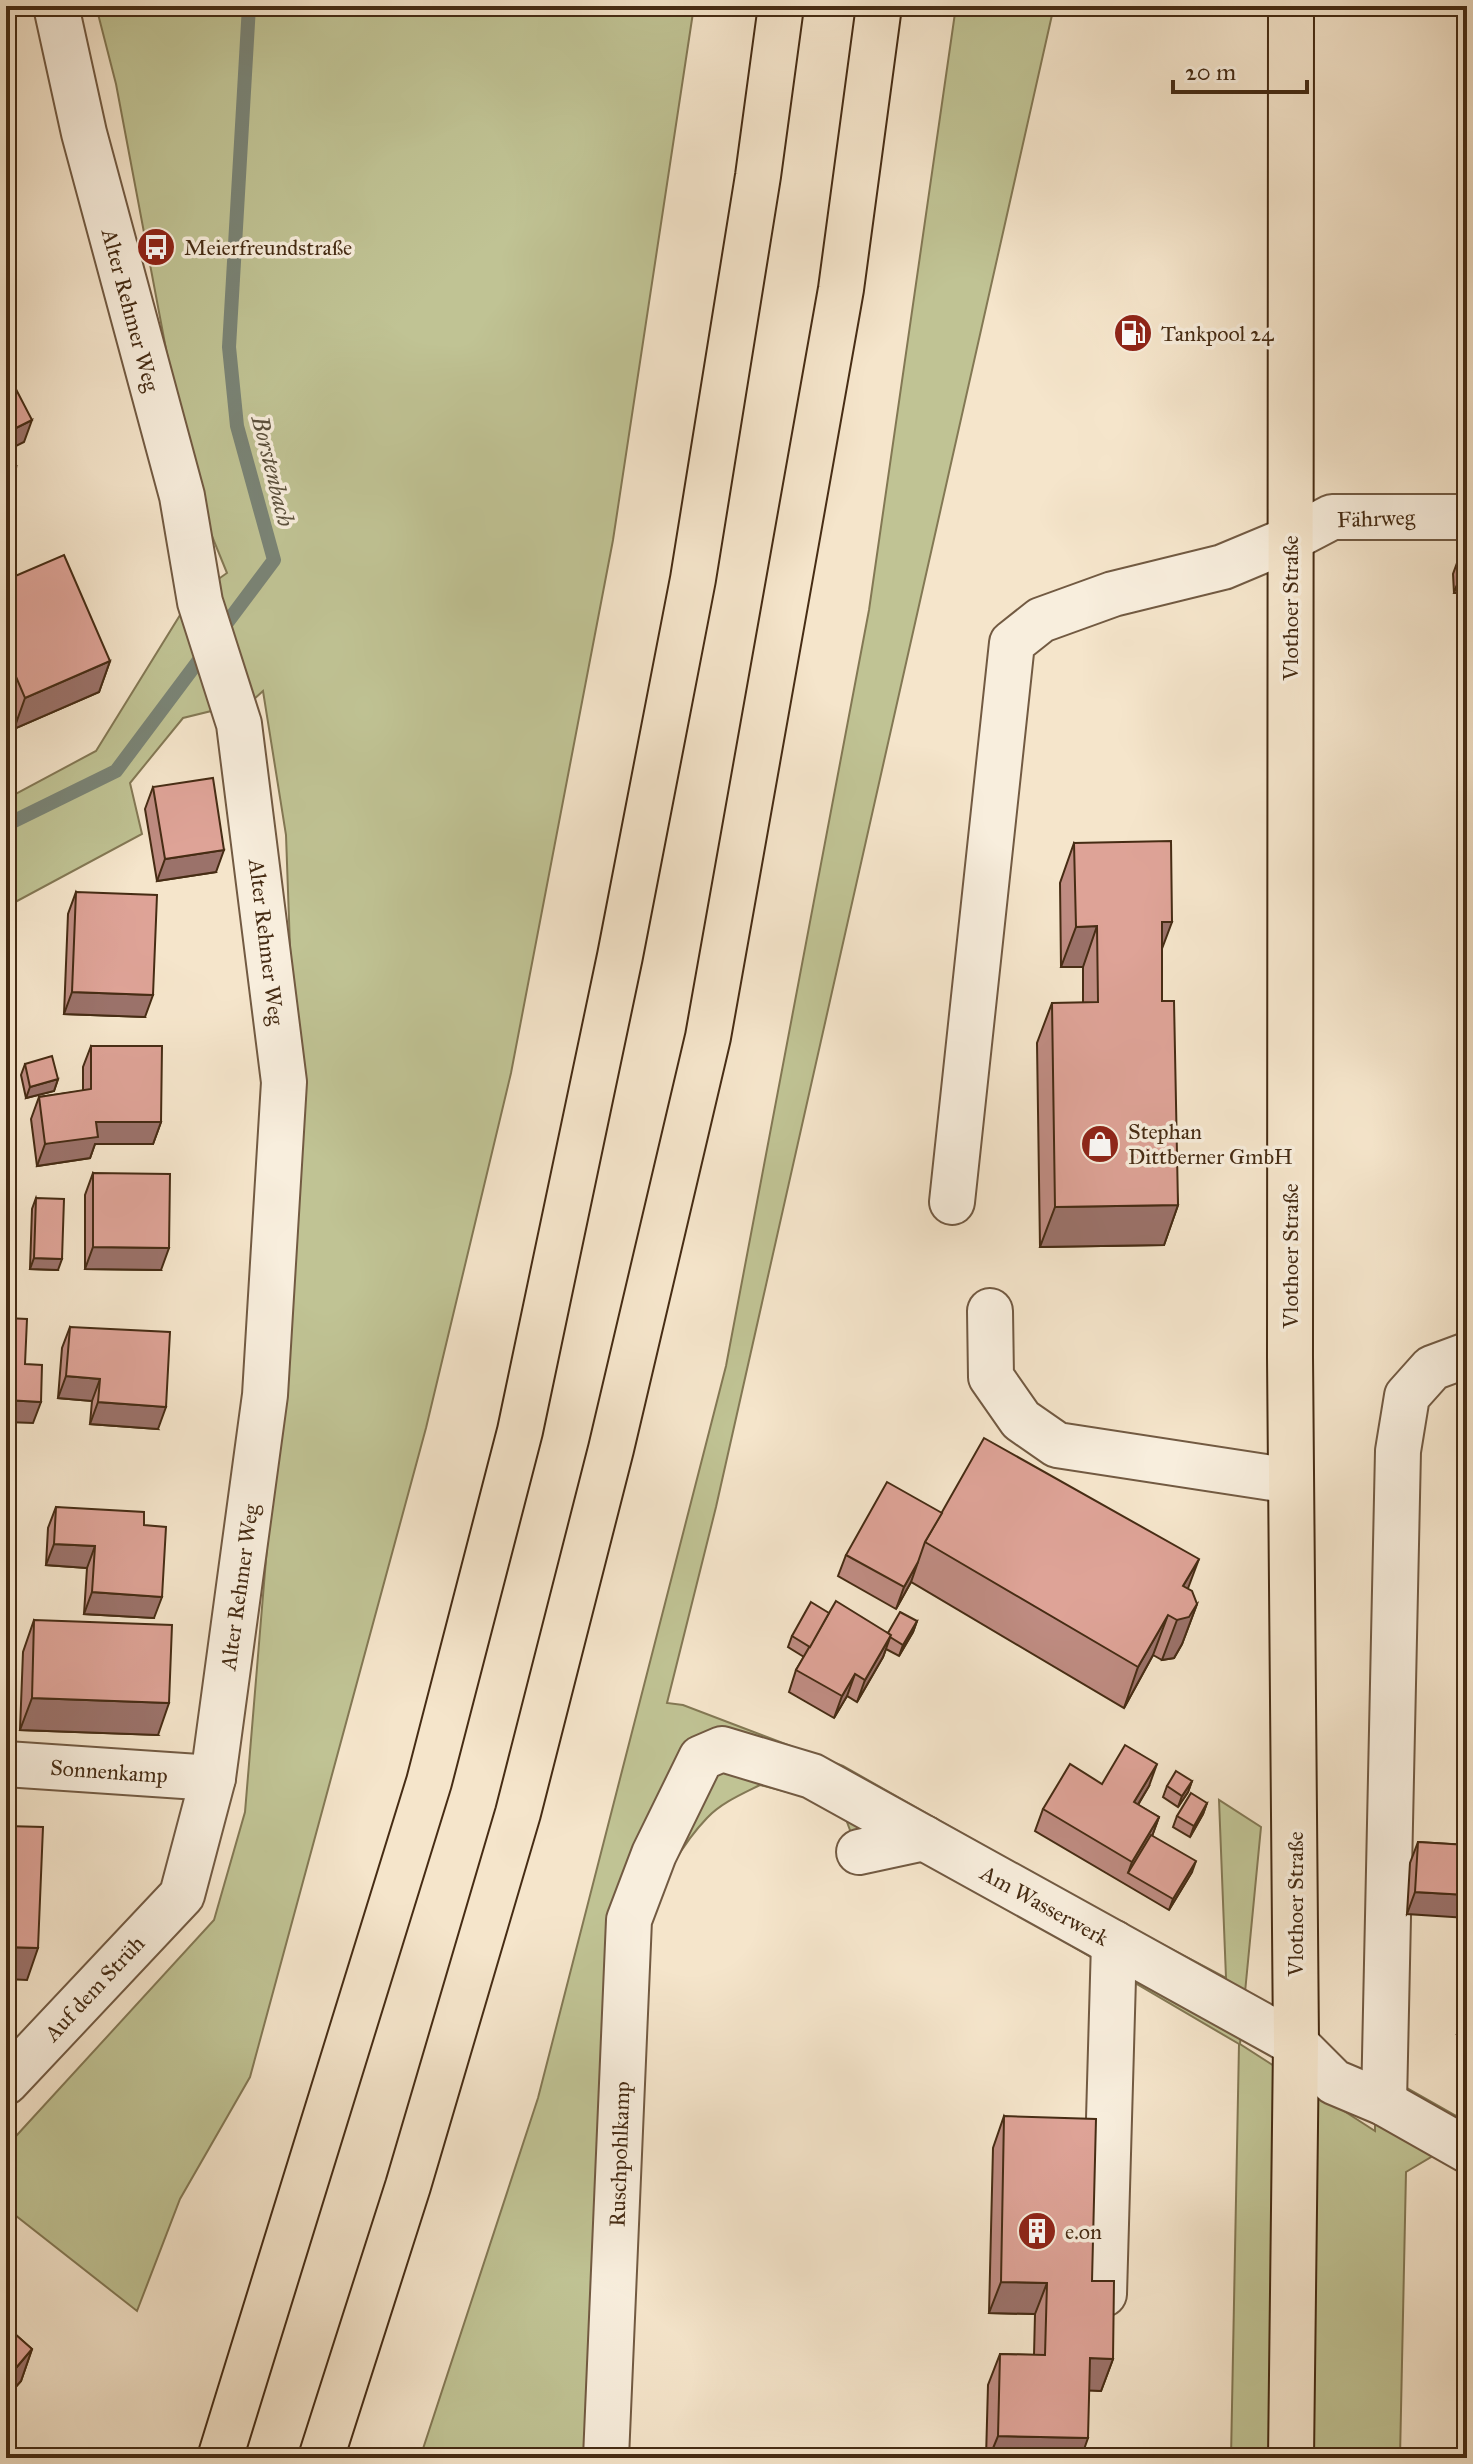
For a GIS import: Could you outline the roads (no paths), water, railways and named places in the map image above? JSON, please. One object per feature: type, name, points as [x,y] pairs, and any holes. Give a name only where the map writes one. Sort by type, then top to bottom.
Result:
[{"type":"main road","points":[[220,2458],[429,1782],[520,1431],[620,956],[693,579],[758,176],[781,6]]},
{"type":"main road","points":[[321,2458],[408,2186],[518,1813],[611,1449],[708,1037],[841,289],[879,6]]},
{"type":"main road","name":"Vlothoer Straße","points":[[1291,6],[1291,1481],[1296,2044],[1291,2458]]},
{"type":"street","name":"Alter Rehmer Weg","points":[[56,6],[84,133],[182,496],[200,602],[239,724],[284,1082],[265,1395],[213,1778],[182,1895]]},
{"type":"street","name":"Fährweg","points":[[952,1202],[1012,643],[1041,620],[1113,594],[1223,567],[1290,539],[1332,517],[1467,517]]},
{"type":"street","points":[[990,1311],[991,1377],[1021,1420],[1057,1445],[1291,1481]]},
{"type":"street","points":[[1384,2103],[1398,1451],[1407,1396],[1432,1368],[1467,1355]]},
{"type":"street","name":"Am Wasserwerk","points":[[654,1854],[701,1758],[722,1749],[812,1776],[1296,2044],[1334,2082],[1384,2103],[1467,2150]]},
{"type":"street","name":"Sonnenkamp","points":[[6,1764],[213,1778]]},
{"type":"street","points":[[859,1852],[924,1838]]},
{"type":"street","name":"Ruschpohlkamp","points":[[606,2458],[629,1920],[654,1854]]},
{"type":"street","name":"Auf dem Strüh","points":[[6,2082],[182,1895]]},
{"type":"street","points":[[1104,2294],[1114,1943]]},
{"type":"waterway","name":"Borstenbach","points":[[6,825],[116,771],[274,560],[237,426],[229,347],[249,6]]},
{"type":"place","name":"Meierfreundstraße","points":[[156,247]]},
{"type":"place","name":"Tankpool 24","points":[[1133,333]]},
{"type":"place","name":"Stephan Dittberner GmbH","points":[[1100,1144]]},
{"type":"place","name":"e.on","points":[[1037,2231]]}]
